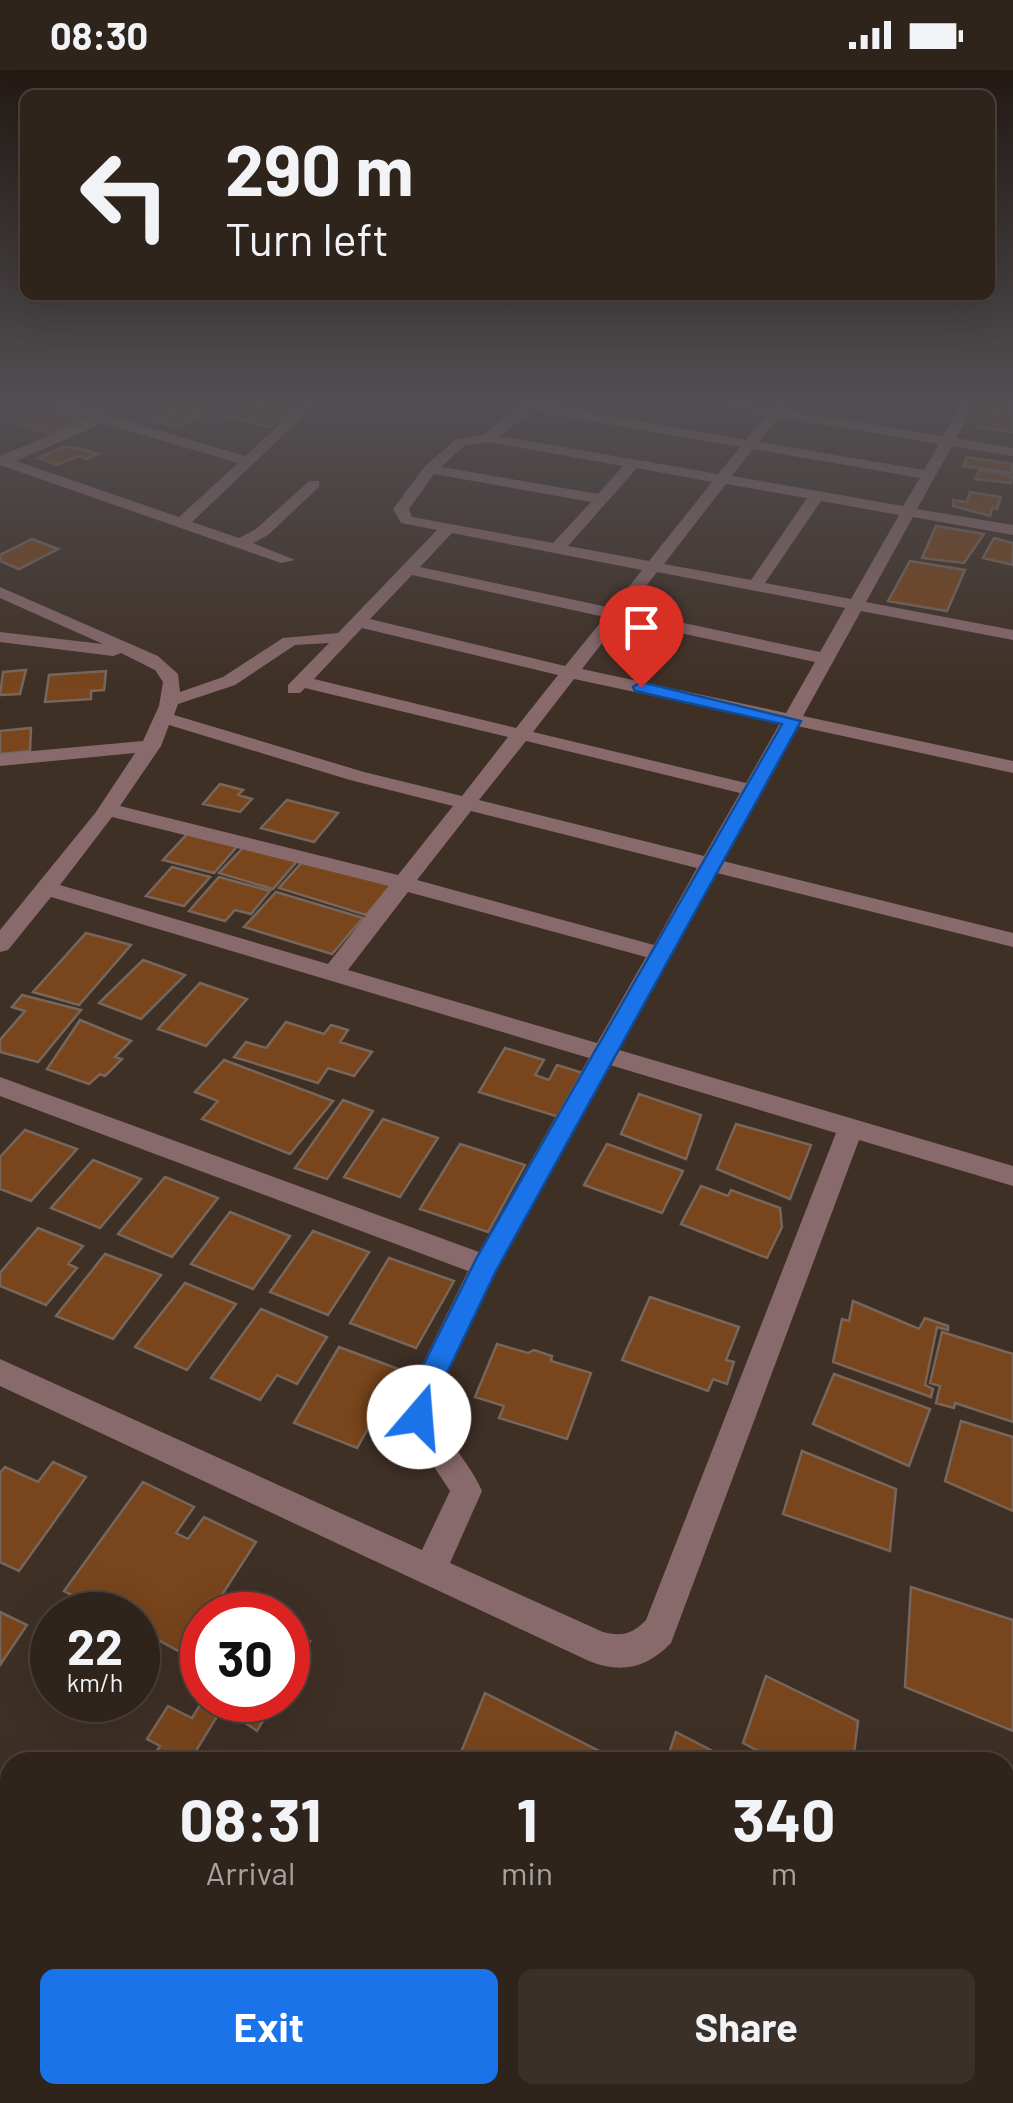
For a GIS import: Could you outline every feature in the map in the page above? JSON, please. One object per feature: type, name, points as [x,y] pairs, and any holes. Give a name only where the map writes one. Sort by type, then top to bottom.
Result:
[{"type":"street","points":[[113,498],[287,560]]},
{"type":"street","points":[[184,522],[210,498]]},
{"type":"street","points":[[241,543],[262,532],[299,498]]},
{"type":"street","points":[[409,498],[401,510],[406,520],[1013,635]]},
{"type":"street","points":[[595,498],[601,499]]},
{"type":"street","points":[[332,974],[707,498]]},
{"type":"street","points":[[755,586],[815,498]]},
{"type":"street","points":[[821,498],[1013,530]]},
{"type":"street","points":[[430,1570],[466,1491],[459,1470],[419,1417],[419,1402],[486,1266],[755,791],[915,498]]},
{"type":"street","points":[[558,547],[601,499]]},
{"type":"street","points":[[448,528],[298,685],[755,791]]},
{"type":"street","points":[[410,570],[828,659]]},
{"type":"street","points":[[0,592],[138,654],[171,675],[167,710],[151,746],[0,945]]},
{"type":"street","points":[[2,637],[43,609]]},
{"type":"street","points":[[360,622],[570,672],[1013,767]]},
{"type":"street","points":[[167,710],[232,679],[278,643],[320,636],[343,638]]},
{"type":"street","points":[[2,637],[138,654]]},
{"type":"street","points":[[167,710],[236,742],[712,867],[1013,940]]},
{"type":"street","points":[[0,760],[151,746]]},
{"type":"street","points":[[104,809],[405,882],[660,954]]},
{"type":"street","points":[[46,888],[1013,1176]]},
{"type":"street","points":[[0,1086],[486,1266]]},
{"type":"street","points":[[0,1372],[600,1649],[623,1654],[643,1648],[659,1630],[852,1128]]},
{"type":"building","points":[[968,498],[1001,498],[990,516],[953,506],[953,500],[967,502]]},
{"type":"building","points":[[936,526],[984,534],[964,563],[922,558]]},
{"type":"building","points":[[994,538],[1013,543],[1013,565],[983,558]]},
{"type":"building","points":[[32,539],[58,549],[19,569],[0,561],[0,555]]},
{"type":"building","points":[[910,561],[965,570],[947,611],[888,601]]},
{"type":"building","points":[[26,670],[20,694],[0,695],[3,672]]},
{"type":"building","points":[[106,671],[104,690],[91,691],[91,699],[45,702],[49,675]]},
{"type":"building","points":[[31,728],[30,751],[0,754],[0,731]]},
{"type":"building","points":[[220,784],[243,790],[238,795],[252,799],[240,812],[203,804]]},
{"type":"building","points":[[287,800],[338,813],[314,842],[261,828]]},
{"type":"building","points":[[190,831],[240,843],[214,873],[163,860]]},
{"type":"building","points":[[245,846],[298,860],[273,889],[219,873]]},
{"type":"building","points":[[305,859],[391,885],[366,915],[279,888]]},
{"type":"building","points":[[172,867],[210,877],[184,906],[146,896]]},
{"type":"building","points":[[219,877],[270,891],[251,914],[235,910],[225,921],[189,911]]},
{"type":"building","points":[[276,892],[363,918],[332,954],[244,927]]},
{"type":"building","points":[[86,933],[131,945],[79,1005],[33,992]]},
{"type":"building","points":[[143,960],[185,975],[141,1019],[99,1003]]},
{"type":"building","points":[[200,983],[247,999],[206,1046],[158,1029]]},
{"type":"building","points":[[22,995],[81,1010],[38,1062],[0,1052],[0,1040],[25,1011],[12,1007]]},
{"type":"building","points":[[80,1020],[131,1041],[115,1057],[122,1059],[105,1076],[100,1074],[89,1084],[47,1069]]},
{"type":"building","points":[[286,1022],[324,1034],[331,1025],[348,1030],[340,1042],[372,1052],[354,1076],[328,1068],[318,1083],[234,1057],[246,1042],[266,1048]]},
{"type":"building","points":[[505,1048],[544,1060],[535,1075],[549,1080],[557,1065],[583,1073],[559,1117],[479,1092]]},
{"type":"building","points":[[224,1060],[333,1101],[290,1154],[202,1119],[218,1101],[195,1092]]},
{"type":"building","points":[[639,1094],[701,1115],[686,1159],[621,1134]]},
{"type":"building","points":[[343,1100],[373,1111],[327,1179],[295,1168]]},
{"type":"building","points":[[383,1119],[438,1138],[400,1197],[344,1177]]},
{"type":"building","points":[[736,1124],[811,1145],[790,1199],[717,1169]]},
{"type":"building","points":[[25,1130],[77,1149],[31,1201],[0,1189],[0,1157]]},
{"type":"building","points":[[460,1144],[525,1165],[488,1232],[420,1209]]},
{"type":"building","points":[[607,1144],[683,1171],[662,1213],[584,1185]]},
{"type":"building","points":[[93,1160],[141,1179],[100,1228],[51,1208]]},
{"type":"building","points":[[165,1177],[218,1198],[172,1257],[118,1234]]},
{"type":"building","points":[[701,1186],[728,1196],[731,1190],[780,1208],[782,1227],[767,1258],[681,1224]]},
{"type":"building","points":[[230,1212],[290,1236],[253,1289],[191,1264]]},
{"type":"building","points":[[38,1228],[83,1246],[68,1264],[77,1268],[46,1305],[0,1286],[0,1273]]},
{"type":"building","points":[[313,1231],[369,1252],[328,1315],[270,1292]]},
{"type":"building","points":[[105,1254],[161,1275],[113,1339],[56,1316]]},
{"type":"building","points":[[389,1258],[454,1281],[416,1348],[350,1323]]},
{"type":"building","points":[[185,1283],[236,1304],[187,1370],[135,1347]]},
{"type":"building","points":[[650,1297],[739,1327],[726,1360],[734,1362],[727,1384],[713,1379],[708,1391],[622,1360]]},
{"type":"building","points":[[853,1301],[919,1329],[925,1318],[948,1326],[948,1330],[937,1327],[925,1385],[933,1389],[931,1397],[833,1362],[842,1319],[849,1321]]},
{"type":"building","points":[[261,1309],[327,1337],[297,1384],[277,1375],[260,1400],[211,1378]]},
{"type":"building","points":[[942,1332],[1013,1354],[1013,1422],[955,1403],[954,1408],[936,1403],[940,1386],[930,1383]]},
{"type":"building","points":[[497,1344],[528,1353],[534,1350],[552,1356],[551,1361],[591,1373],[567,1439],[499,1418],[504,1406],[475,1397]]},
{"type":"building","points":[[339,1347],[401,1370],[357,1448],[294,1423]]},
{"type":"building","points":[[834,1374],[930,1409],[909,1466],[813,1424]]},
{"type":"building","points":[[961,1421],[1013,1437],[1013,1511],[945,1481]]},
{"type":"building","points":[[802,1451],[896,1489],[890,1551],[783,1514]]},
{"type":"building","points":[[53,1462],[86,1477],[19,1571],[0,1562],[0,1473],[5,1467],[38,1482]]},
{"type":"building","points":[[143,1482],[194,1507],[176,1533],[188,1539],[204,1517],[256,1542],[224,1592],[180,1592],[180,1652],[160,1641],[160,1592],[64,1591]]},
{"type":"building","points":[[911,1587],[1013,1620],[1013,1731],[905,1687]]},
{"type":"building","points":[[0,1612],[27,1625],[0,1665]]},
{"type":"building","points":[[766,1676],[858,1721],[854,1752],[760,1752],[743,1743]]},
{"type":"building","points":[[485,1693],[601,1752],[461,1752]]},
{"type":"building","points":[[168,1706],[180,1712],[180,1722],[214,1722],[195,1752],[156,1752],[160,1746],[147,1739]]},
{"type":"building","points":[[244,1722],[262,1722],[257,1731]]},
{"type":"building","points":[[676,1732],[715,1752],[669,1752]]},
{"type":"route","points":[[419,1417],[419,1402],[486,1266],[792,721],[641,687]]}]
